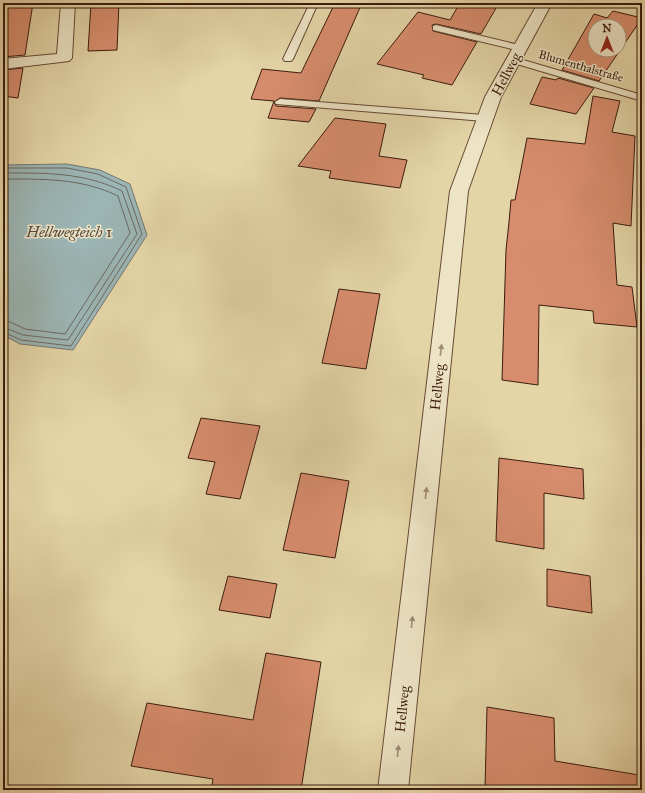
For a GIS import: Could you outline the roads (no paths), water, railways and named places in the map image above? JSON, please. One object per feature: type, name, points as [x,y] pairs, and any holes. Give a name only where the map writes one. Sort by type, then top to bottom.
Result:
[{"type":"street","points":[[3,64],[64,58],[68,3]]},
{"type":"street","name":"Hellweg","points":[[393,790],[459,191],[484,118],[516,54],[545,3]]},
{"type":"lane","points":[[288,59],[314,3]]},
{"type":"lane","name":"Blumenthalstraße","points":[[436,28],[642,98]]},
{"type":"lane","points":[[280,102],[484,118]]},
{"type":"water","name":"Hellwegteich 1","points":[[67,164],[100,170],[130,184],[147,235],[73,350],[20,344],[3,335],[3,165]]}]
